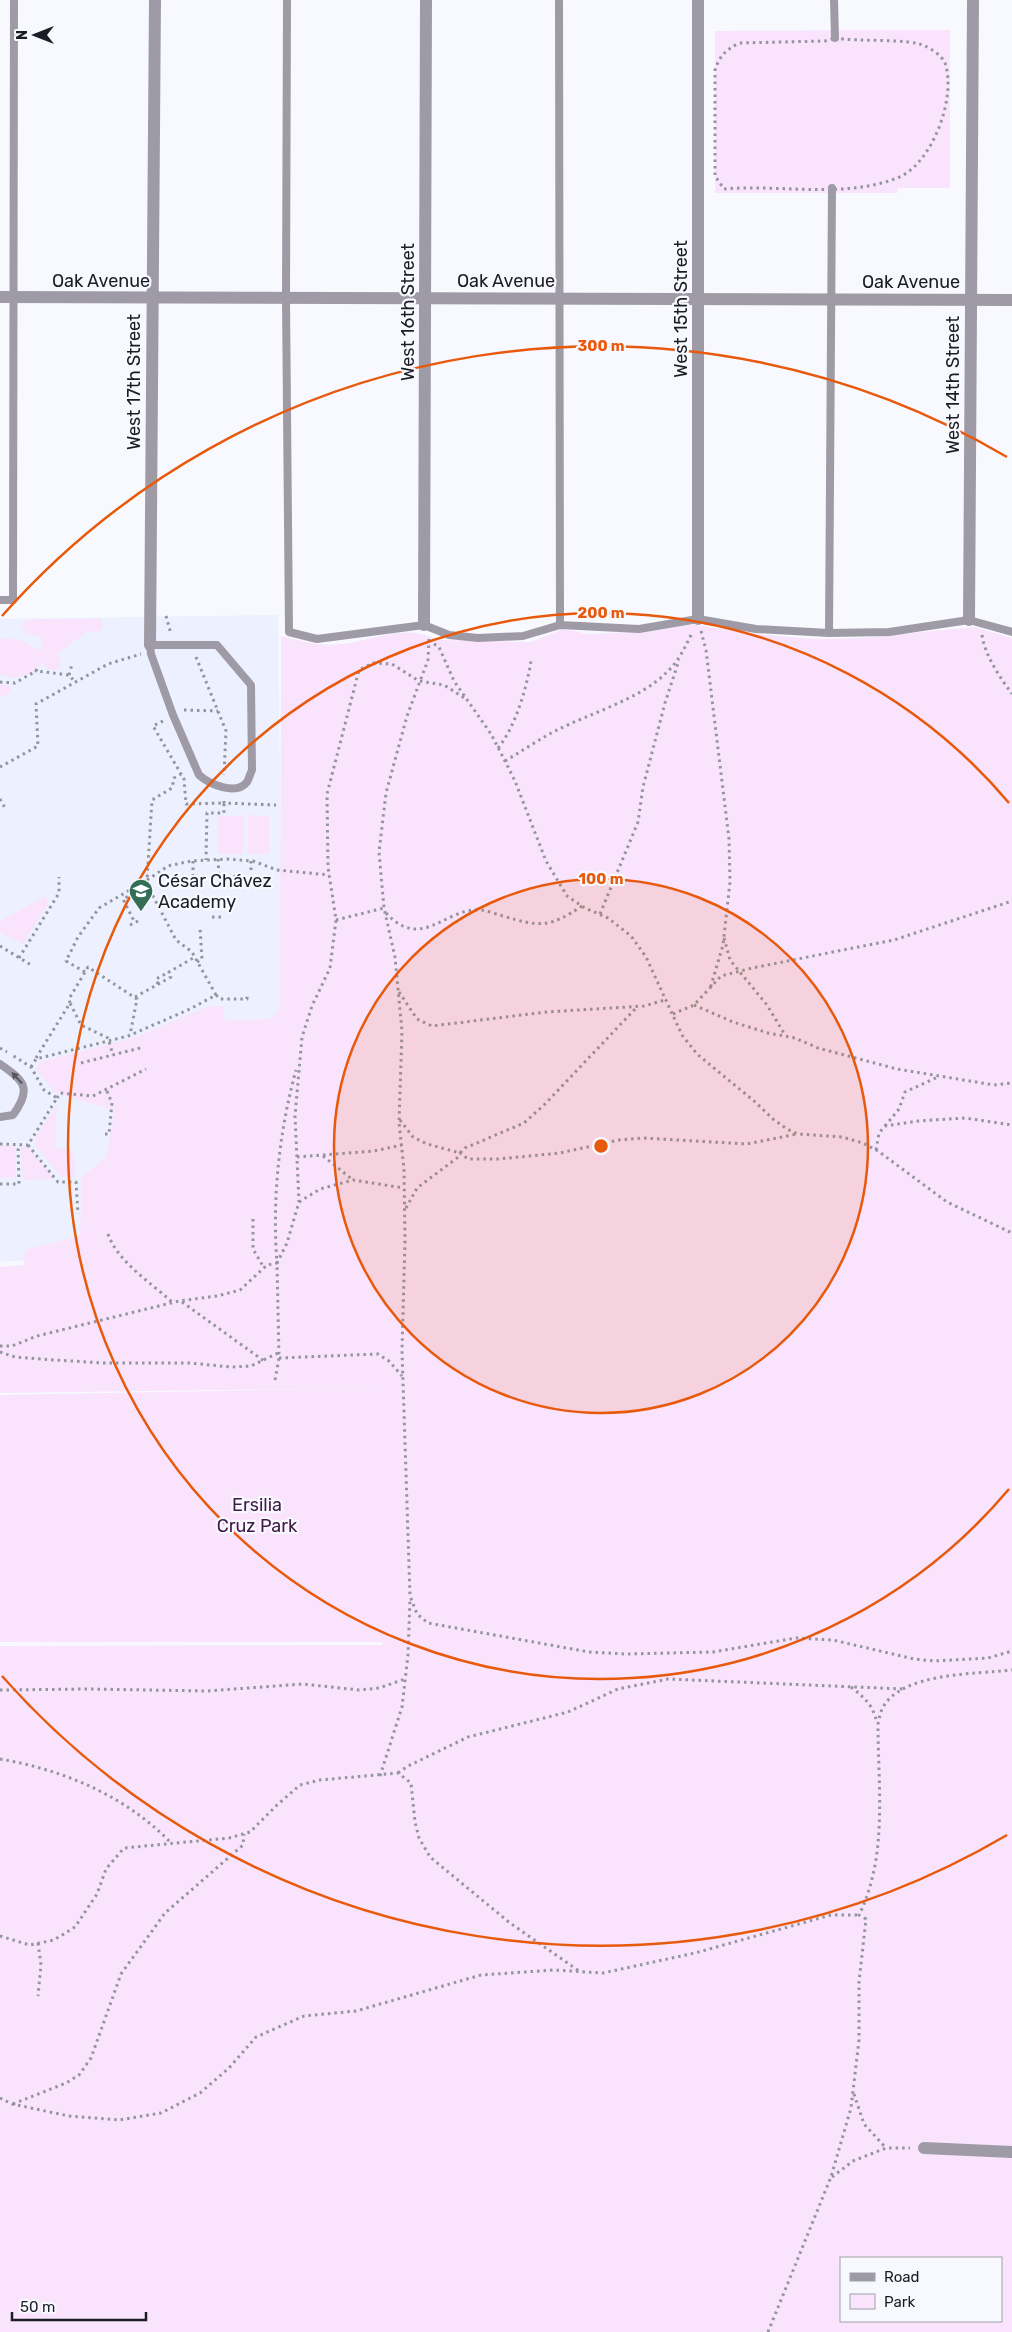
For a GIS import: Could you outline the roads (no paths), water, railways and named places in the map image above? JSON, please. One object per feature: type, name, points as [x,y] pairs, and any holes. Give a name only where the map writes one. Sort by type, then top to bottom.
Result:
[{"type":"street","name":"West 17th Street","points":[[151,649],[155,0]]},
{"type":"street","name":"West 16th Street","points":[[424,625],[426,0]]},
{"type":"street","name":"West 15th Street","points":[[698,0],[698,619]]},
{"type":"street","name":"West 14th Street","points":[[969,620],[973,0]]},
{"type":"street","name":"Oak Avenue","points":[[0,297],[1012,300]]},
{"type":"street","points":[[924,2148],[1012,2152]]},
{"type":"lane","points":[[0,600],[13,600],[14,0]]},
{"type":"lane","points":[[287,0],[286,298],[289,632],[317,640],[424,625],[449,635],[478,638],[523,636],[560,625],[639,629],[698,619],[756,630],[829,633],[889,632],[969,620],[1012,632]]},
{"type":"lane","points":[[559,0],[560,625]]},
{"type":"lane","points":[[834,0],[835,38]]},
{"type":"lane","points":[[829,633],[832,188]]},
{"type":"lane","points":[[217,645],[251,685],[252,770],[246,782],[239,787],[224,786],[205,781],[199,774],[173,715],[151,649],[217,645]]},
{"type":"lane","points":[[0,1064],[17,1075],[25,1091],[25,1097],[13,1115],[0,1117]]},
{"type":"place","name":"César Chávez Academy","points":[[141,912]]},
{"type":"park label","name":"Ersilia Cruz Park","points":[[257,1515]]}]
